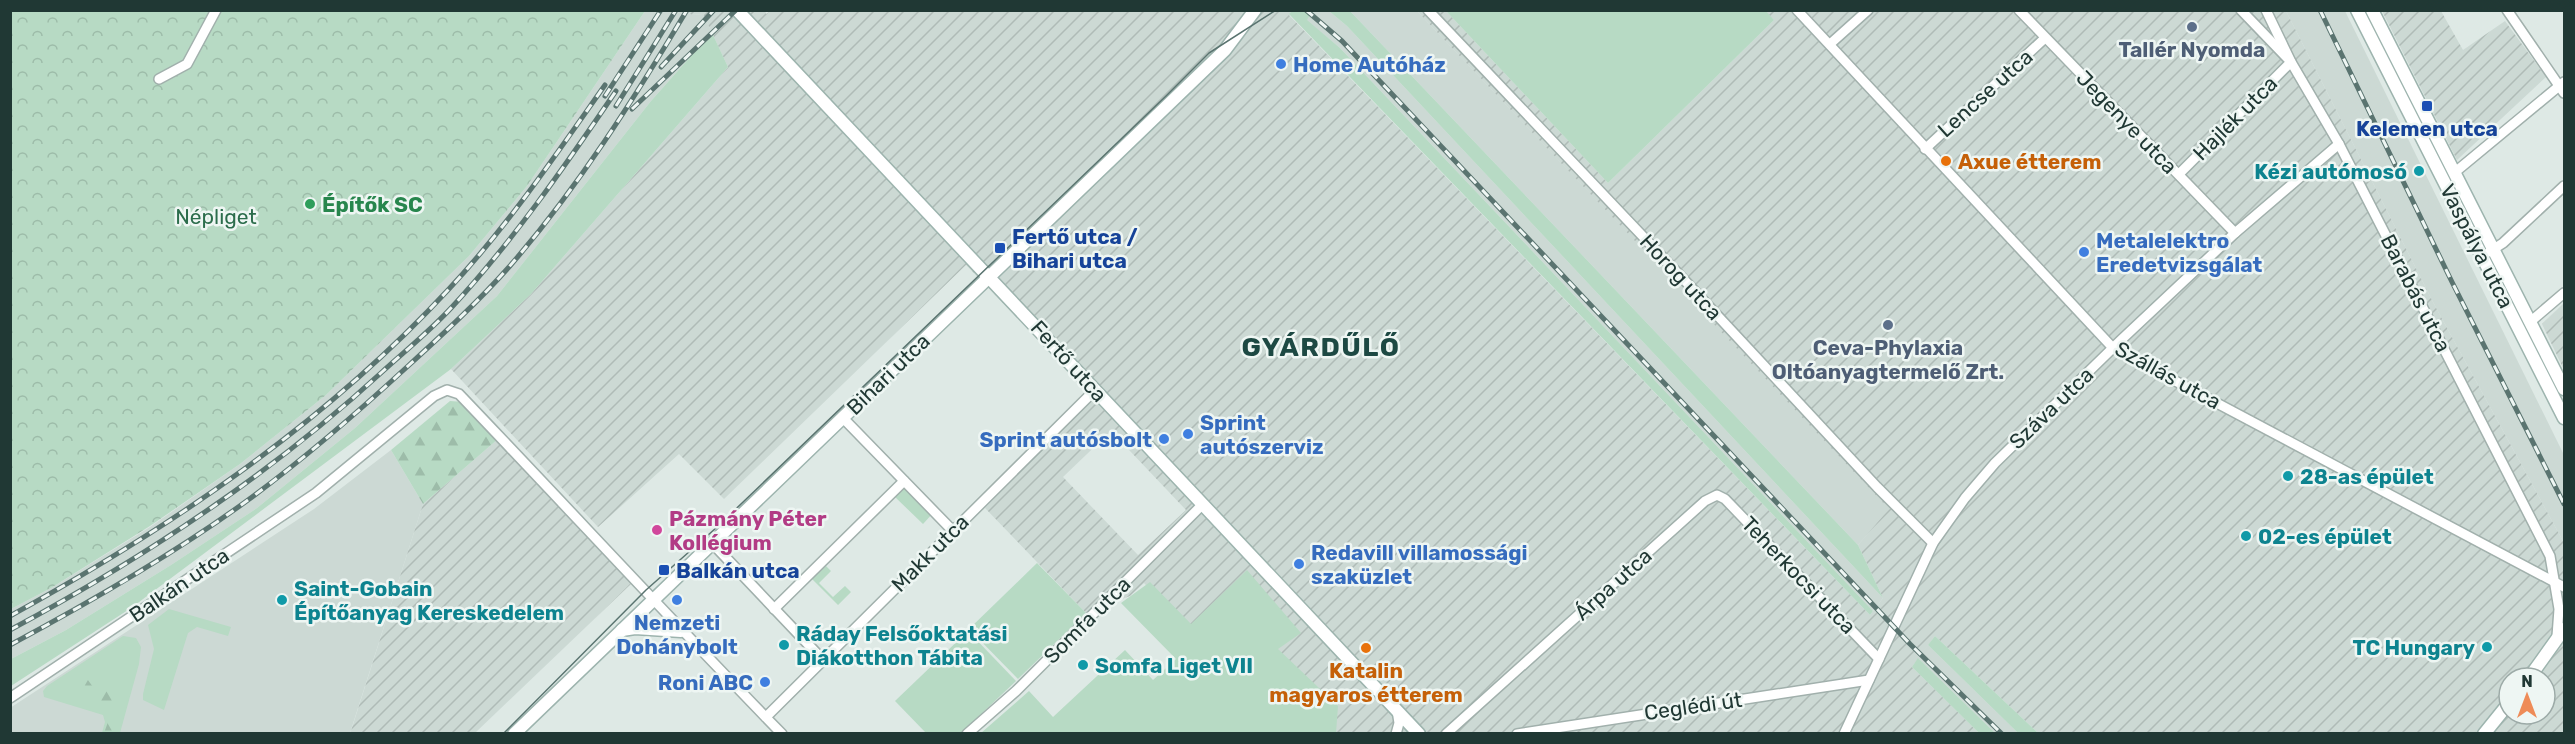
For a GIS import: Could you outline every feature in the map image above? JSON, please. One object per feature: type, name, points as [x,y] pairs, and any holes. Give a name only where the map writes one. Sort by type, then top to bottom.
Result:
[{"type":"street","points":[[159,79],[187,64],[216,10]]},
{"type":"street","name":"Bihari utca","points":[[514,734],[1225,50],[1255,10]]},
{"type":"street","name":"Horog utca","points":[[1428,10],[1877,487],[1933,543]]},
{"type":"street","name":"Szállás utca","points":[[1797,10],[2113,348],[2565,587]]},
{"type":"street","points":[[1830,44],[1868,10]]},
{"type":"street","name":"Jegenye utca","points":[[2019,10],[2235,233]]},
{"type":"street","points":[[2241,10],[2291,62]]},
{"type":"street","points":[[2250,20],[2260,10]]},
{"type":"street","name":"Barabás utca","points":[[2266,10],[2291,62],[2339,144],[2550,556],[2562,611],[2561,634]]},
{"type":"street","name":"Vaspálya utca","points":[[2357,10],[2565,418]]},
{"type":"street","name":"Vaspálya utca","points":[[2372,10],[2565,389]]},
{"type":"street","points":[[2443,179],[2454,173],[2563,88],[2507,10]]},
{"type":"street","name":"Fertő utca","points":[[739,13],[1397,707],[1419,734]]},
{"type":"street","name":"Lencse utca","points":[[1925,148],[2045,38]]},
{"type":"street","name":"Hajlék utca","points":[[2179,174],[2291,62]]},
{"type":"street","name":"Száva utca","points":[[1844,734],[1933,543],[1978,482],[2113,348],[2235,233],[2339,144]]},
{"type":"street","points":[[2482,257],[2494,250],[2565,186]]},
{"type":"street","points":[[2520,331],[2565,292]]},
{"type":"street","name":"Balkán utca","points":[[10,699],[316,493],[434,396],[447,390],[459,394],[782,734]]},
{"type":"street","name":"Makk utca","points":[[766,717],[1095,390]]},
{"type":"street","points":[[842,417],[953,531]]},
{"type":"street","points":[[774,609],[904,481]]},
{"type":"street","name":"Teherkocsi utca","points":[[1717,495],[1725,499],[1879,659]]},
{"type":"street","name":"Árpa utca","points":[[1446,734],[1705,501],[1717,495]]},
{"type":"street","name":"Somfa utca","points":[[967,734],[1016,691],[1203,504]]},
{"type":"street","points":[[712,543],[823,660]]},
{"type":"street","points":[[621,630],[635,628],[681,630]]},
{"type":"street","points":[[2538,666],[2561,634]]},
{"type":"street","name":"Ceglédi út","points":[[1517,734],[1869,680]]},
{"type":"street","points":[[1396,734],[1399,723],[1397,707]]},
{"type":"street","points":[[2484,734],[2497,718]]},
{"type":"shaded area","points":[[765,10],[766,14],[772,10],[1292,11],[1289,15],[1870,615],[1883,598],[1858,545],[1889,509],[1417,11],[1446,11],[1608,183],[1774,20],[1765,11],[2286,11],[2434,304],[2564,543],[2564,733],[2038,733],[1935,636],[1912,667],[1979,733],[1073,733],[1189,662],[1181,623],[1144,583],[1130,596],[1086,613],[985,508],[1094,396],[966,265],[724,499],[679,454],[598,527],[451,369],[531,294],[728,67],[703,14],[692,15],[686,11]],"holes":[[[1111,431],[1186,510],[1138,555],[1063,477]]]},
{"type":"shaded area","points":[[645,11],[686,11],[692,15],[703,14],[713,35],[651,101],[497,296],[355,428],[257,508],[66,630],[11,659],[11,609],[51,588],[150,527],[240,464],[326,395],[469,256],[527,186]]},
{"type":"shaded area","points":[[1312,11],[1329,11],[1347,26],[1883,598],[1873,611],[1340,48],[1306,20]]},
{"type":"shaded area","points":[[1350,11],[1417,11],[1890,509],[1858,545]]},
{"type":"shaded area","points":[[2286,11],[2345,11],[2564,455],[2564,543],[2434,304]]},
{"type":"shaded area","points":[[2382,11],[2441,11],[2463,50],[2505,21],[2546,77],[2457,160]]},
{"type":"shaded area","points":[[2564,303],[2564,370],[2542,324]]},
{"type":"shaded area","points":[[498,439],[632,583],[475,733],[350,734],[423,504]]},
{"type":"shaded area","points":[[391,450],[423,504],[350,733],[11,733],[10,708],[314,509]]},
{"type":"shaded area","points":[[1928,645],[2018,733],[1995,733],[1918,658]]},
{"type":"green space","points":[[1765,10],[1774,20],[1608,183],[1446,11]]},
{"type":"green space","name":"Népliget","points":[[11,11],[645,11],[527,186],[469,256],[326,395],[240,464],[150,526],[51,588],[11,609]]},
{"type":"green space","points":[[1292,11],[1312,11],[1307,20],[1340,48],[1873,611],[1870,615],[1289,14]]},
{"type":"green space","points":[[1329,11],[1350,11],[1858,545],[1883,598],[1347,26]]},
{"type":"green space","points":[[713,35],[728,67],[531,294],[451,369],[131,608],[11,686],[11,659],[66,630],[257,508],[355,428],[497,296],[651,101]]},
{"type":"green space","points":[[450,401],[464,402],[498,439],[423,504],[391,450]]},
{"type":"green space","points":[[906,486],[933,513],[923,524],[895,497]]},
{"type":"green space","points":[[1037,563],[1086,613],[1018,679],[969,629]]},
{"type":"green space","points":[[826,566],[831,571],[819,583],[833,597],[845,586],[851,592],[838,605],[812,579]]},
{"type":"green space","points":[[1247,570],[1301,633],[1278,649],[1338,706],[1336,733],[981,733],[1029,691],[1053,717],[1125,650],[1153,680],[1176,659],[1121,603],[1150,582],[1191,624]]},
{"type":"green space","points":[[169,609],[231,627],[228,636],[197,627],[188,633],[164,710],[143,700],[143,694],[154,649],[148,625]]},
{"type":"green space","points":[[968,631],[1016,681],[961,733],[926,733],[895,701]]},
{"type":"green space","points":[[123,636],[136,638],[141,647],[139,664],[120,733],[102,733],[105,722],[103,715],[44,697],[43,691],[47,686]]},
{"type":"green space","points":[[1935,636],[2038,733],[2018,733],[1928,645]]},
{"type":"green space","points":[[1918,658],[1995,733],[1979,733],[1912,667]]},
{"type":"green space","points":[[106,673],[114,676],[122,700],[113,707],[118,719],[114,733],[104,733],[108,722],[99,709],[87,703],[74,681],[85,676],[93,687],[101,687]]},
{"type":"tram line","points":[[503,734],[646,590],[716,528],[1209,53],[1276,10]]},
{"type":"railway","points":[[605,96],[661,10]]},
{"type":"railway","points":[[616,106],[676,10]]},
{"type":"railway","points":[[10,645],[132,576],[248,500],[330,435],[447,330],[509,267],[558,206],[625,110],[687,10]]},
{"type":"railway","points":[[661,67],[714,10]]},
{"type":"railway","points":[[632,109],[736,10]]},
{"type":"railway","points":[[1306,10],[1342,41],[1910,644],[2002,734]]},
{"type":"railway","points":[[2320,10],[2452,282],[2564,504]]},
{"type":"railway","points":[[10,616],[70,582],[186,510],[297,429],[350,385],[400,339],[470,266],[530,190],[605,85]]},
{"type":"railway","points":[[10,630],[109,574],[204,513],[295,446],[417,341],[452,307],[496,256],[558,175],[616,91]]},
{"type":"place","name":"Tallér Nyomda","points":[[2192,27]]},
{"type":"place","name":"Home Autóház","points":[[1281,64]]},
{"type":"place","name":"Kelemen utca","points":[[2427,106]]},
{"type":"place","name":"Axue étterem","points":[[1946,161]]},
{"type":"place","name":"Kézi autómosó","points":[[2419,171]]},
{"type":"place","name":"Építők SC","points":[[310,204]]},
{"type":"place","name":"Fertő utca / Bihari utca","points":[[1000,248]]},
{"type":"place","name":"Metalelektro Eredetvizsgálat","points":[[2084,252]]},
{"type":"place","name":"Ceva-Phylaxia Oltóanyagtermelő Zrt.","points":[[1888,325]]},
{"type":"place","name":"Sprint autószerviz","points":[[1188,434]]},
{"type":"place","name":"Sprint autósbolt","points":[[1164,439]]},
{"type":"place","name":"28-as épület","points":[[2288,476]]},
{"type":"place","name":"Pázmány Péter Kollégium","points":[[657,530]]},
{"type":"place","name":"02-es épület","points":[[2246,536]]},
{"type":"place","name":"Redavill villamossági szaküzlet","points":[[1299,564]]},
{"type":"place","name":"Balkán utca","points":[[664,570]]},
{"type":"place","name":"Saint-Gobain Építőanyag Kereskedelem","points":[[282,600]]},
{"type":"place","name":"Nemzeti Dohánybolt","points":[[677,600]]},
{"type":"place","name":"Ráday Felsőoktatási Diákotthon Tábita","points":[[784,645]]},
{"type":"place","name":"TC Hungary","points":[[2487,647]]},
{"type":"place","name":"Katalin magyaros étterem","points":[[1366,648]]},
{"type":"place","name":"Somfa Liget VII","points":[[1083,665]]},
{"type":"place","name":"Roni ABC","points":[[765,682]]},
{"type":"district","name":"GYÁRDŰLŐ","points":[[1321,347]]}]
